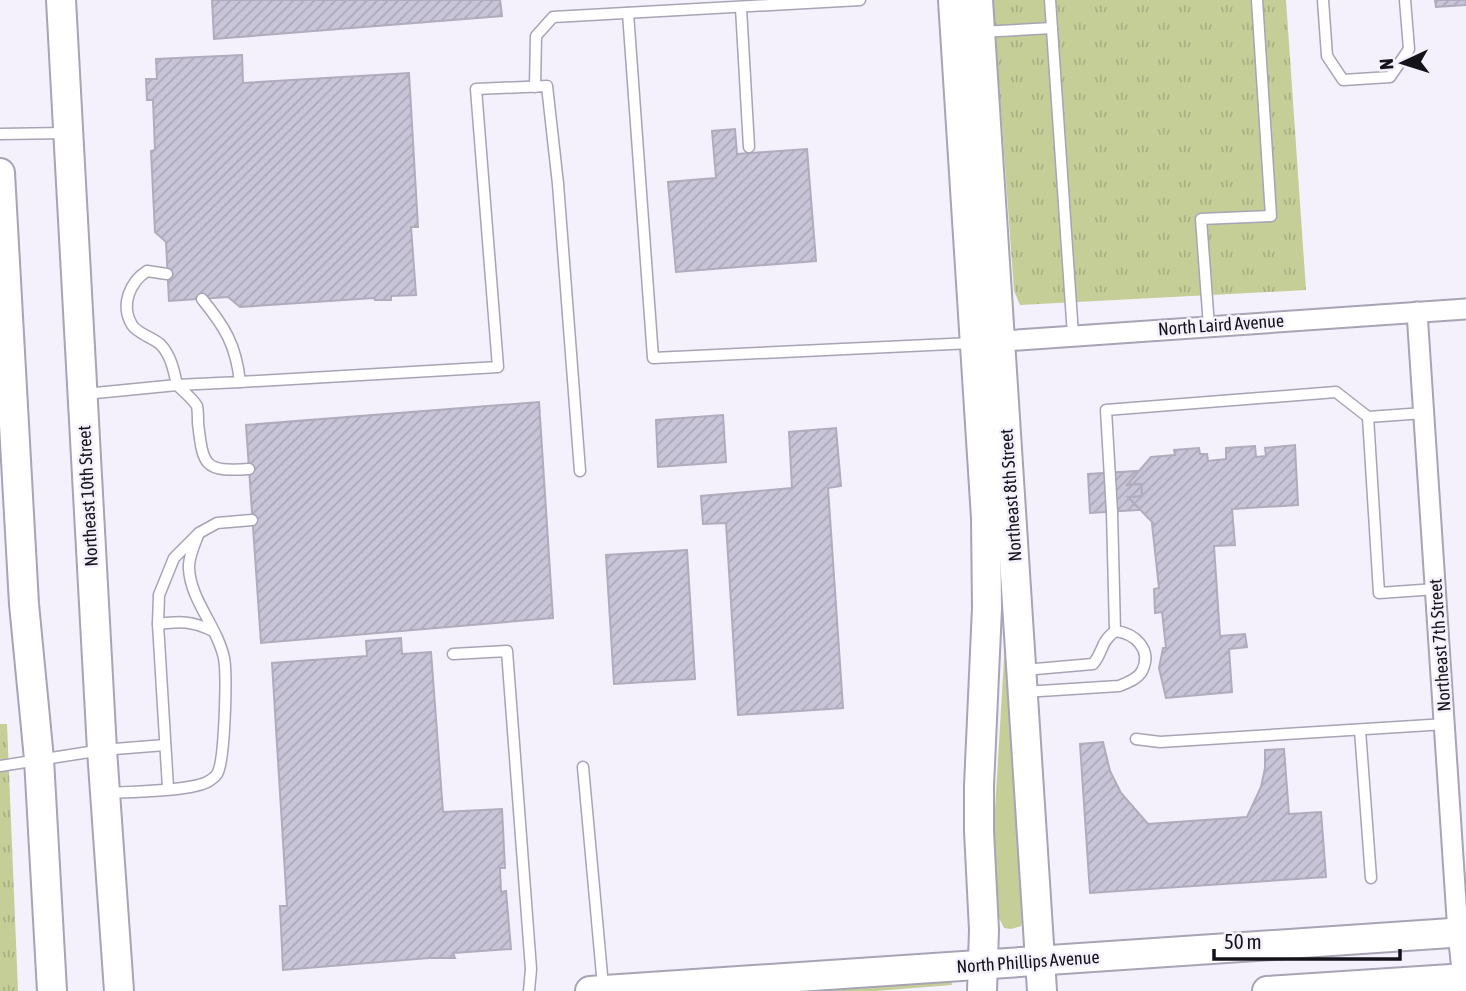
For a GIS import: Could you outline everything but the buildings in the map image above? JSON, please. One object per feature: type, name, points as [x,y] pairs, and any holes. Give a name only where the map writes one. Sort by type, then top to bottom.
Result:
[{"type":"main road","name":"Northeast 10th Street","points":[[61,0],[102,751],[119,991]]},
{"type":"main road","name":"Northeast 8th Street","points":[[953,0],[1022,681],[1042,991]]},
{"type":"main road","name":"Northeast 8th Street","points":[[978,0],[989,342],[988,564],[979,786],[984,930],[982,978]]},
{"type":"main road","points":[[0,173],[24,604],[39,759],[52,991]]},
{"type":"main road","name":"North Phillips Avenue","points":[[590,991],[982,978],[1040,961],[1462,932]]},
{"type":"main road","points":[[1267,991],[1464,979]]},
{"type":"street","name":"North Laird Avenue","points":[[989,342],[1466,309]]},
{"type":"street","name":"Northeast 7th Street","points":[[1417,312],[1464,979]]},
{"type":"lane","points":[[535,87],[536,36],[553,17],[860,0]]},
{"type":"lane","points":[[1050,0],[1073,335]]},
{"type":"lane","points":[[1209,326],[1201,219],[1271,216],[1257,0]]},
{"type":"lane","points":[[1323,0],[1326,56],[1343,80],[1391,77],[1409,49],[1405,0]]},
{"type":"lane","points":[[741,8],[749,147]]},
{"type":"lane","points":[[628,13],[653,358],[989,342]]},
{"type":"lane","points":[[980,32],[1052,28]]},
{"type":"lane","points":[[82,394],[177,385],[498,367],[476,89],[547,86],[558,184],[580,471]]},
{"type":"lane","points":[[0,134],[69,133]]},
{"type":"lane","points":[[167,274],[147,271],[135,279],[128,291],[128,311],[133,326],[161,345],[172,363],[177,385],[197,406],[201,450],[212,468],[223,471],[249,469]]},
{"type":"lane","points":[[202,299],[229,336],[237,360],[240,382]]},
{"type":"lane","points":[[1115,631],[1112,512],[1105,410],[1336,392],[1367,417],[1424,413]]},
{"type":"lane","points":[[1367,417],[1378,593],[1436,589]]},
{"type":"lane","points":[[168,788],[158,624],[159,595],[174,558],[199,533],[217,523],[252,520]]},
{"type":"lane","points":[[106,794],[206,783],[217,774],[226,690],[224,658],[214,631],[193,591],[188,566],[199,533]]},
{"type":"lane","points":[[158,624],[196,623],[214,631]]},
{"type":"lane","points":[[1115,631],[1129,632],[1139,641],[1144,655],[1142,671],[1132,681],[1119,686],[1022,681],[1093,664],[1099,657],[1103,641],[1115,631]]},
{"type":"lane","points":[[453,654],[508,651],[531,969],[529,991]]},
{"type":"lane","points":[[1136,740],[1160,742],[1446,724]]},
{"type":"lane","points":[[1360,730],[1371,878]]},
{"type":"lane","points":[[0,766],[165,745]]},
{"type":"lane","points":[[583,767],[603,990]]},
{"type":"green space","points":[[993,0],[1286,0],[1306,290],[1020,305],[1014,291]]},
{"type":"green space","points":[[1006,626],[1025,915],[1021,926],[1011,929],[1004,928],[999,918],[994,826]]},
{"type":"green space","points":[[0,724],[7,724],[18,991],[0,991]]},
{"type":"green space","points":[[951,980],[952,985],[876,991],[796,991]]}]
